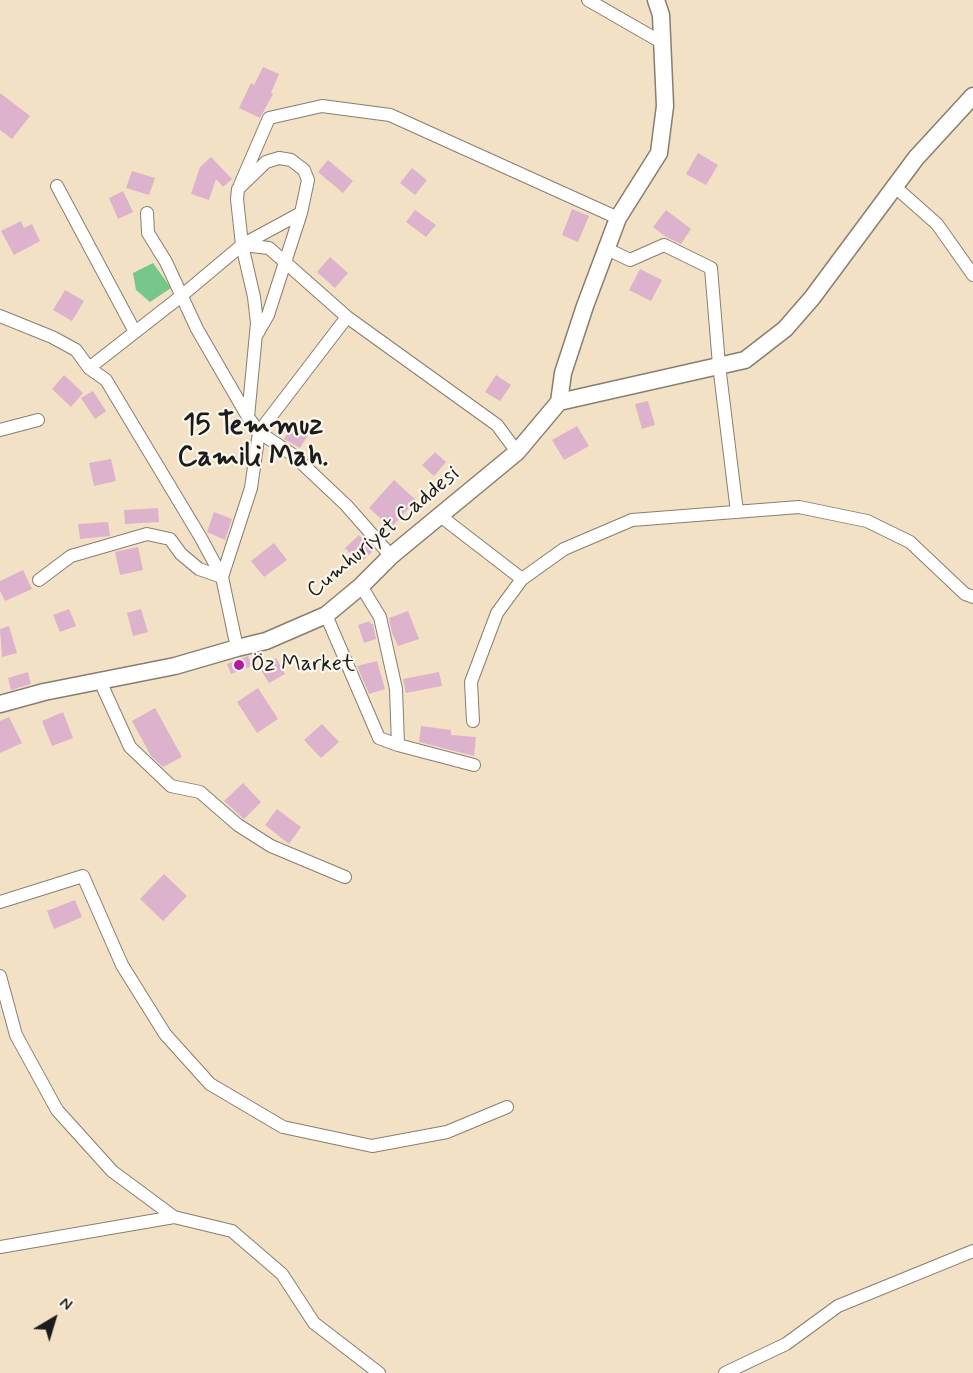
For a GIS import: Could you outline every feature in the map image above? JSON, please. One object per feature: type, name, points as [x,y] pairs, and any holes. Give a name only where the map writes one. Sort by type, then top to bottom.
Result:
[{"type":"street","points":[[588,0],[662,42]]},
{"type":"street","points":[[656,0],[661,15],[665,106],[659,153],[618,218],[563,373],[559,402],[745,360],[785,329],[827,280],[916,158],[971,97]]},
{"type":"street","points":[[248,417],[257,323],[254,297],[242,245],[237,199],[238,189],[269,118],[322,106],[390,115],[618,218]]},
{"type":"street","points":[[238,189],[266,162],[279,158],[291,160],[304,170],[308,180],[301,213],[268,315],[256,336]]},
{"type":"street","points":[[57,186],[135,332]]},
{"type":"street","points":[[894,186],[937,224],[973,275]]},
{"type":"street","points":[[147,213],[148,233],[166,262],[180,297],[248,417],[259,432],[293,455],[346,505],[391,556]]},
{"type":"street","points":[[89,368],[242,245],[301,213]]},
{"type":"street","points":[[242,245],[269,248],[347,317],[497,425],[517,452]]},
{"type":"street","points":[[607,249],[630,260],[664,245],[711,268],[719,366],[737,512]]},
{"type":"street","points":[[0,316],[52,337],[76,350],[89,368],[106,380],[222,577],[237,648]]},
{"type":"street","points":[[222,577],[251,488],[259,432],[347,317]]},
{"type":"street","name":"Cumhuriyet Caddesi","points":[[0,704],[44,692],[175,666],[266,641],[326,615],[439,515],[517,452],[559,402]]},
{"type":"street","points":[[0,430],[38,420]]},
{"type":"street","points":[[473,722],[471,682],[497,613],[522,579],[564,549],[632,520],[799,507],[867,521],[910,542],[965,594],[973,597]]},
{"type":"street","points":[[439,515],[522,579]]},
{"type":"street","points":[[39,580],[71,556],[147,534],[170,539],[181,554],[199,569],[222,577]]},
{"type":"street","points":[[361,586],[380,617],[396,689],[398,745]]},
{"type":"street","points":[[326,615],[379,738],[474,765]]},
{"type":"street","points":[[100,681],[130,747],[171,786],[200,792],[238,825],[271,846],[345,877]]},
{"type":"street","points":[[0,902],[83,876],[123,964],[165,1034],[210,1084],[283,1127],[372,1146],[447,1132],[507,1107]]},
{"type":"street","points":[[0,976],[16,1035],[57,1110],[112,1171],[174,1217],[232,1231],[282,1274],[314,1323],[379,1373]]},
{"type":"street","points":[[0,1247],[174,1217]]},
{"type":"street","points":[[725,1373],[786,1344],[838,1306],[973,1251]]},
{"type":"green space","points":[[153,263],[171,288],[150,302],[136,290],[133,273]]},
{"type":"building","points":[[263,67],[279,74],[271,93],[273,94],[260,118],[239,108],[251,83],[254,85]]},
{"type":"building","points":[[0,93],[30,116],[12,139],[0,130]]},
{"type":"building","points":[[698,153],[718,165],[706,185],[686,174]]},
{"type":"building","points":[[211,157],[232,179],[223,187],[216,179],[209,200],[191,194],[200,167]]},
{"type":"building","points":[[328,160],[353,181],[343,193],[318,172]]},
{"type":"building","points":[[412,168],[427,180],[415,195],[400,183]]},
{"type":"building","points":[[132,171],[155,178],[149,195],[126,188]]},
{"type":"building","points":[[123,191],[133,212],[118,219],[109,198]]},
{"type":"building","points":[[572,209],[589,216],[578,242],[562,235]]},
{"type":"building","points":[[415,210],[436,225],[426,237],[406,222]]},
{"type":"building","points":[[666,210],[691,229],[681,244],[666,237],[653,227]]},
{"type":"building","points":[[21,221],[24,228],[32,224],[40,241],[14,255],[1,231]]},
{"type":"building","points":[[330,257],[348,273],[335,288],[317,272]]},
{"type":"building","points":[[640,269],[662,280],[651,301],[629,290]]},
{"type":"building","points":[[65,290],[84,301],[72,321],[53,310]]},
{"type":"building","points":[[64,375],[83,393],[71,407],[52,389]]},
{"type":"building","points":[[496,375],[511,385],[500,401],[485,392]]},
{"type":"building","points":[[93,391],[106,411],[95,419],[81,398]]},
{"type":"building","points":[[648,401],[655,425],[642,429],[635,404]]},
{"type":"building","points":[[294,422],[310,432],[300,448],[284,439]]},
{"type":"building","points":[[577,426],[589,446],[564,460],[552,440]]},
{"type":"building","points":[[435,452],[446,462],[434,476],[422,465]]},
{"type":"building","points":[[111,459],[116,481],[94,486],[89,463]]},
{"type":"building","points":[[394,480],[416,500],[391,528],[369,508]]},
{"type":"building","points":[[158,508],[159,522],[125,524],[124,510]]},
{"type":"building","points":[[214,512],[232,519],[225,540],[207,532]]},
{"type":"building","points":[[108,522],[110,536],[80,539],[78,524]]},
{"type":"building","points":[[359,535],[373,551],[360,563],[345,548]]},
{"type":"building","points":[[274,543],[287,560],[264,577],[251,561]]},
{"type":"building","points":[[138,547],[143,570],[120,575],[115,552]]},
{"type":"building","points":[[23,570],[32,589],[5,601],[0,591],[0,581]]},
{"type":"building","points":[[69,609],[76,626],[60,632],[53,615]]},
{"type":"building","points":[[141,609],[148,632],[133,636],[127,613]]},
{"type":"building","points":[[408,611],[419,639],[398,646],[389,618]]},
{"type":"building","points":[[370,621],[373,624],[376,639],[364,643],[358,625]]},
{"type":"building","points":[[9,626],[17,653],[2,657],[0,629]]},
{"type":"building","name":"Öz Market","points":[[248,656],[252,666],[231,674],[227,664]]},
{"type":"building","points":[[276,658],[285,674],[269,683],[259,667]]},
{"type":"building","points":[[377,661],[385,689],[369,694],[357,666]]},
{"type":"building","points":[[28,672],[31,684],[11,690],[8,678]]},
{"type":"building","points":[[439,672],[442,686],[406,693],[403,679]]},
{"type":"building","points":[[258,688],[278,719],[257,733],[237,702]]},
{"type":"building","points":[[155,708],[182,757],[163,767],[151,756],[132,721]]},
{"type":"building","points":[[63,712],[73,738],[52,746],[42,721]]},
{"type":"building","points":[[9,717],[22,743],[0,753],[0,721]]},
{"type":"building","points":[[322,724],[339,742],[321,758],[304,740]]},
{"type":"building","points":[[421,726],[451,730],[451,735],[476,737],[474,756],[419,742]]},
{"type":"building","points":[[243,783],[261,802],[244,819],[224,801]]},
{"type":"building","points":[[277,809],[301,827],[289,844],[265,825]]},
{"type":"building","points":[[164,874],[187,896],[163,921],[140,899]]},
{"type":"building","points":[[75,900],[82,917],[54,929],[47,911]]},
{"type":"place","name":"Öz Market","points":[[239,665]]},
{"type":"district","name":"15 Temmuz Camili Mah.","points":[[253,443]]}]
